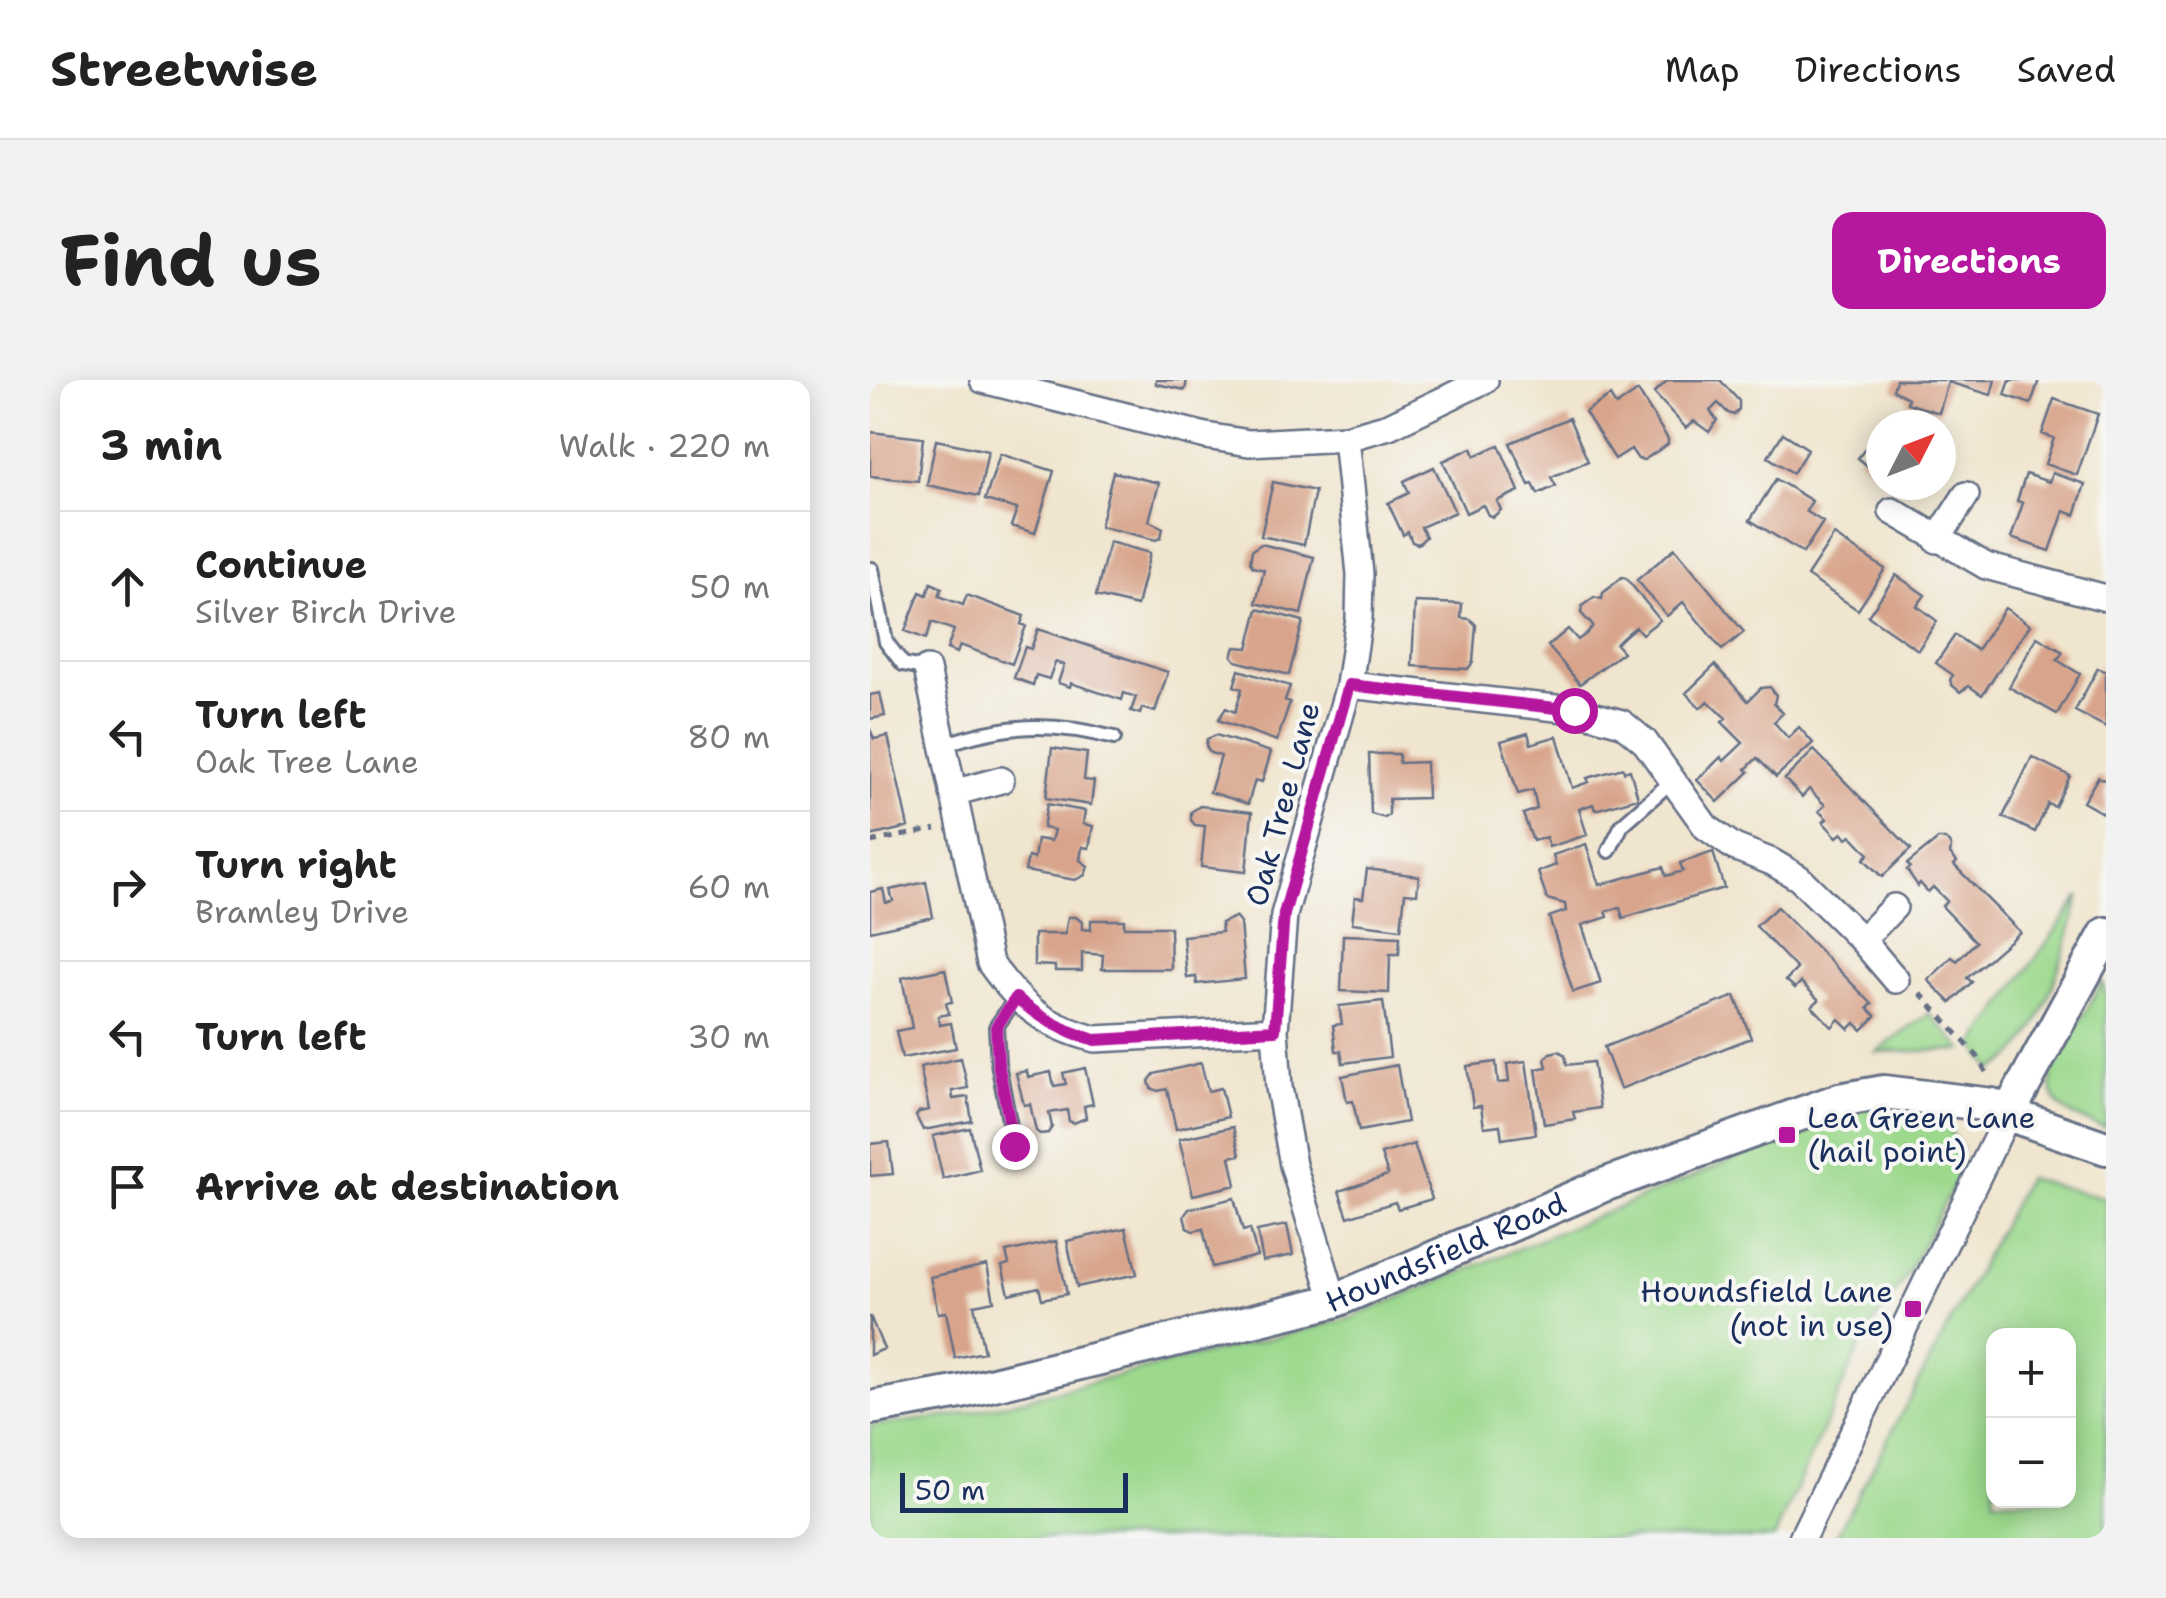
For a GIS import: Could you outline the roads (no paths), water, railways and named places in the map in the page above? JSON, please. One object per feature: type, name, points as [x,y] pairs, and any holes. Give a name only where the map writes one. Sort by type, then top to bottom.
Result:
[{"type":"street","points":[[982,380],[1206,436],[1249,443],[1346,438],[1390,426],[1485,380]]},
{"type":"street","name":"Oak Tree Lane","points":[[1334,1302],[1293,1164],[1279,1087],[1275,1030],[1284,914],[1349,685],[1359,618],[1360,574],[1346,438]]},
{"type":"street","points":[[1936,540],[1966,494]]},
{"type":"street","points":[[1892,511],[1986,566],[2106,598]]},
{"type":"street","points":[[926,670],[990,963],[1016,998],[1043,1020],[1095,1040],[1275,1030]]},
{"type":"street","points":[[1349,685],[1596,714],[1622,723],[1645,742],[1706,826],[1734,846],[1799,878],[1896,980]]},
{"type":"street","points":[[953,794],[1001,780]]},
{"type":"street","points":[[1862,940],[1894,907]]},
{"type":"street","points":[[1802,1538],[2008,1114],[2106,934]]},
{"type":"street","name":"Houndsfield Road","points":[[870,1408],[961,1392],[1334,1302],[1601,1186],[1839,1100],[1884,1092],[1992,1105],[2106,1148]]},
{"type":"lane","points":[[872,569],[886,642],[904,664],[926,670]]},
{"type":"lane","points":[[943,745],[978,733],[1030,725],[1076,728],[1114,738]]},
{"type":"lane","points":[[1609,851],[1622,825],[1672,781]]},
{"type":"lane","points":[[1014,1146],[998,1063],[996,1027],[1016,998]]},
{"type":"place","name":"Lea Green Lane (hail point)","points":[[1787,1135]]},
{"type":"place","name":"Houndsfield Lane (not in use)","points":[[1913,1309]]}]
